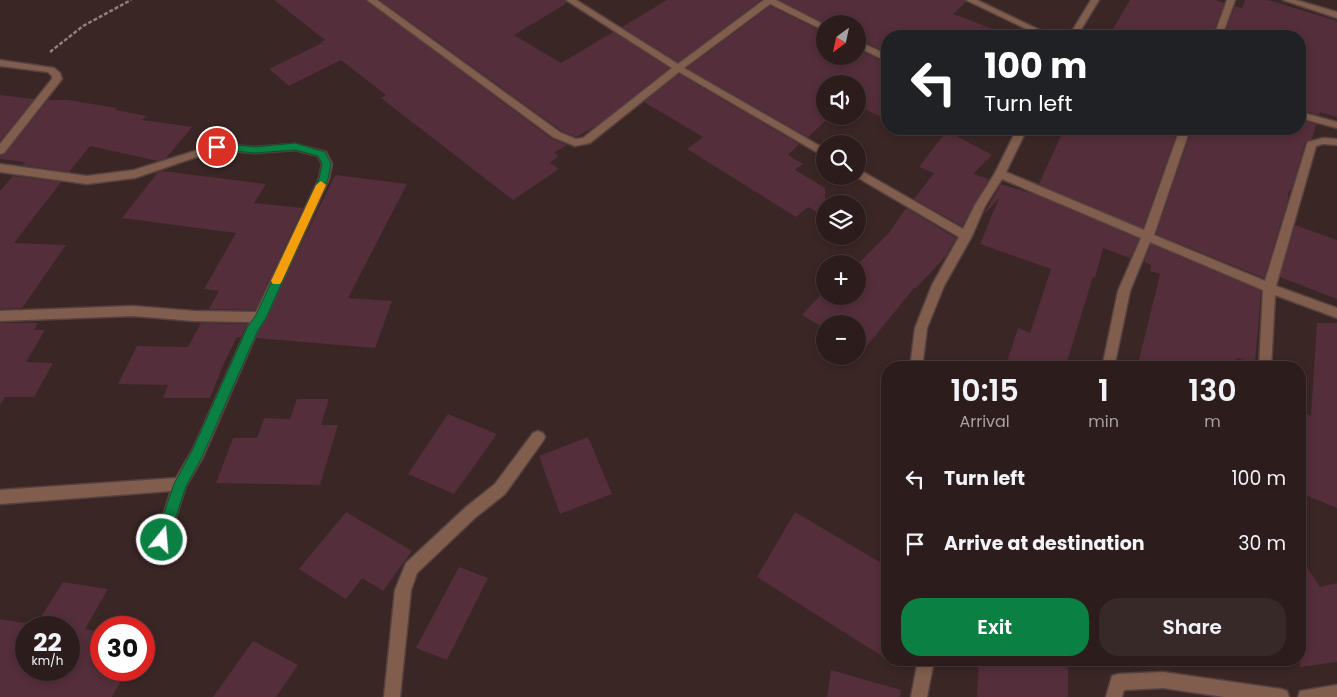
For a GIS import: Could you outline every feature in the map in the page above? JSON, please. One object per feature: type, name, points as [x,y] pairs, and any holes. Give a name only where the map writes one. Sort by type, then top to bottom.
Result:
[{"type":"street","points":[[370,0],[558,135],[575,143],[586,141],[678,68],[769,0],[816,24]]},
{"type":"street","points":[[570,0],[678,68],[816,149]]},
{"type":"street","points":[[970,0],[1035,30]]},
{"type":"street","points":[[1077,30],[1095,0]]},
{"type":"street","points":[[1220,30],[1231,0]]},
{"type":"street","points":[[1287,0],[1337,15]]},
{"type":"street","points":[[866,48],[881,55]]},
{"type":"street","points":[[0,63],[51,70],[57,75],[57,79],[0,151]]},
{"type":"street","points":[[1306,117],[1337,125]]},
{"type":"street","points":[[917,361],[921,328],[938,285],[966,236],[980,205],[1000,174],[1019,135]]},
{"type":"street","points":[[1109,361],[1124,291],[1148,235],[1183,135]]},
{"type":"street","points":[[1265,361],[1270,288],[1312,144],[1323,141],[1337,142]]},
{"type":"street","points":[[0,168],[87,180],[135,174],[217,147],[255,150],[295,146],[322,154],[327,164],[324,179],[260,318],[253,328],[198,453],[180,484],[162,540]]},
{"type":"street","points":[[1000,174],[1270,288],[1337,313]]},
{"type":"street","points":[[866,178],[966,236]]},
{"type":"street","points":[[0,316],[133,311],[194,316],[260,318]]},
{"type":"street","points":[[392,697],[402,598],[411,568],[471,512],[500,489],[538,437]]},
{"type":"street","points":[[0,497],[180,484]]},
{"type":"street","points":[[919,697],[925,666]]},
{"type":"street","points":[[1114,697],[1118,682],[1163,680],[1281,697]]},
{"type":"street","points":[[1306,697],[1337,693]]},
{"type":"path","points":[[36,69],[45,56],[66,38],[83,26],[131,0]]},
{"type":"building","points":[[274,0],[365,0],[552,139],[567,145],[554,153],[559,156],[550,163],[559,169],[513,200],[381,98],[386,95],[341,60],[289,86],[269,69],[325,40]]},
{"type":"building","points":[[380,0],[564,0],[567,3],[514,35],[561,63],[613,32],[669,68],[596,126],[576,137],[562,131]]},
{"type":"building","points":[[667,0],[761,0],[678,62],[622,27]]},
{"type":"building","points":[[780,0],[964,0],[966,2],[953,14],[996,30],[881,30],[881,50],[866,43],[866,15],[816,15],[816,19]]},
{"type":"building","points":[[1130,0],[1215,0],[1224,3],[1214,30],[1112,30]]},
{"type":"building","points":[[1245,0],[1268,0],[1337,21],[1337,117],[1320,112],[1319,115],[1306,112],[1306,30],[1226,30],[1235,6],[1242,8]]},
{"type":"building","points":[[770,6],[816,29],[816,65],[866,65],[866,53],[881,60],[881,117],[866,110],[866,75],[816,75],[816,125],[821,125],[808,137],[687,68]]},
{"type":"building","points":[[679,74],[799,144],[788,155],[803,164],[795,170],[816,183],[816,185],[825,188],[825,195],[816,195],[816,212],[808,207],[796,217],[687,149],[703,137],[644,102]]},
{"type":"building","points":[[0,95],[34,99],[0,141]]},
{"type":"building","points":[[48,100],[68,100],[117,108],[116,110],[147,116],[142,120],[192,127],[166,158],[158,161],[90,146],[69,172],[22,165],[25,162],[0,159],[0,156],[5,154]]},
{"type":"building","points":[[1306,122],[1316,124],[1312,139],[1305,143],[1292,188],[1288,193],[1288,200],[1264,278],[1156,234],[1190,135],[1306,135]]},
{"type":"building","points":[[944,135],[954,135],[992,155],[973,174],[989,179],[962,226],[914,199],[934,173],[919,167]]},
{"type":"building","points":[[1061,135],[1176,135],[1143,228],[1039,184]]},
{"type":"building","points":[[158,172],[266,184],[254,203],[303,208],[255,310],[209,309],[219,291],[204,289],[236,233],[122,218]]},
{"type":"building","points":[[335,175],[407,184],[348,298],[392,301],[375,348],[256,338]]},
{"type":"building","points":[[13,176],[61,182],[14,243],[66,245],[22,308],[0,309],[0,191]]},
{"type":"building","points":[[1001,184],[1034,194],[1139,239],[1130,258],[1103,248],[1067,361],[1007,361],[1018,328],[1030,333],[1051,269],[980,244],[999,198],[983,216]]},
{"type":"building","points":[[906,208],[956,238],[946,256],[914,288],[866,347],[866,315],[816,315],[816,324],[802,315],[816,300],[816,305],[866,305],[866,256],[889,233]]},
{"type":"building","points":[[1295,225],[1337,240],[1337,299],[1280,277]]},
{"type":"building","points":[[1151,244],[1261,291],[1255,361],[1246,361],[1237,358],[1237,361],[1139,361],[1160,274],[1150,271],[1151,265],[1144,262]]},
{"type":"building","points":[[0,323],[38,323],[34,330],[45,330],[26,362],[53,363],[34,397],[5,397],[0,405]]},
{"type":"building","points":[[201,323],[247,324],[241,337],[237,337],[224,363],[210,398],[163,398],[168,385],[118,384],[137,346],[188,347]]},
{"type":"building","points":[[1317,323],[1337,323],[1337,508],[1306,495],[1306,414],[1311,416]]},
{"type":"building","points":[[297,399],[329,399],[321,425],[338,425],[320,485],[216,483],[233,438],[257,438],[264,418],[290,419]]},
{"type":"building","points":[[448,414],[497,434],[454,494],[408,474]]},
{"type":"building","points":[[588,437],[612,494],[560,514],[539,456]]},
{"type":"building","points":[[346,512],[412,551],[383,591],[362,578],[346,599],[299,569]]},
{"type":"building","points":[[795,512],[881,563],[881,656],[757,577]]},
{"type":"building","points":[[1306,566],[1320,587],[1337,583],[1337,662],[1300,667],[1306,666]]},
{"type":"building","points":[[459,567],[488,578],[447,660],[416,648]]},
{"type":"building","points":[[63,582],[108,589],[92,616],[90,616],[90,620],[85,629],[90,630],[90,681],[121,681],[112,697],[0,697],[0,619],[15,622],[15,681],[80,681],[80,616],[42,616]]},
{"type":"building","points":[[253,641],[298,665],[276,697],[213,697]]},
{"type":"building","points":[[979,666],[1068,666],[1068,697],[977,697]]},
{"type":"building","points":[[831,670],[901,690],[900,697],[827,697]]},
{"type":"slow traffic","points":[[276,281],[321,185]]},
{"type":"route","points":[[162,540],[180,484],[198,453],[253,328],[260,318],[310,205],[324,179],[327,164],[322,154],[295,146],[255,150],[217,147]]}]
